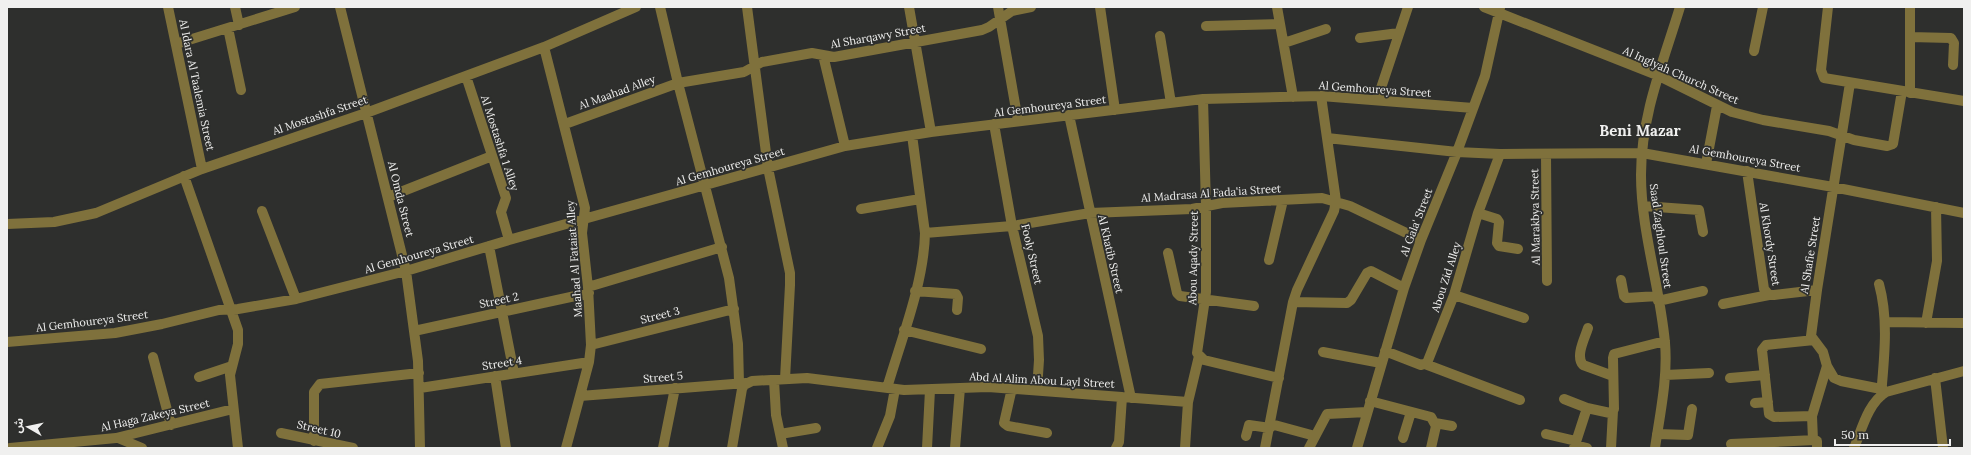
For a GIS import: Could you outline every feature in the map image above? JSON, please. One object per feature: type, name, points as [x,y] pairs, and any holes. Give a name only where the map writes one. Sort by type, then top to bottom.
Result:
[{"type":"street","name":"Al Idara Al Taalemia Street","points":[[168,7],[202,169]]},
{"type":"street","points":[[235,7],[239,25]]},
{"type":"street","points":[[176,44],[295,7]]},
{"type":"street","name":"Al Omda Street","points":[[340,7],[406,271],[419,373],[420,448]]},
{"type":"street","name":"Al Mostashfa Street","points":[[7,224],[54,222],[96,213],[202,169],[366,113],[544,47],[636,7]]},
{"type":"street","points":[[660,7],[704,186],[722,247],[734,309],[744,383],[732,448]]},
{"type":"street","points":[[747,7],[768,168],[788,260],[790,285],[785,379]]},
{"type":"street","points":[[909,7],[931,132]]},
{"type":"street","points":[[998,7],[1018,121]]},
{"type":"street","name":"Al Sharqawy Street","points":[[678,84],[744,72],[762,62],[812,53],[834,57],[982,30],[990,27],[1000,18],[1012,11],[1032,7]]},
{"type":"street","points":[[1100,7],[1115,110]]},
{"type":"street","points":[[1278,7],[1293,97]]},
{"type":"street","points":[[1377,100],[1408,7]]},
{"type":"street","name":"Al Inglyah Church Street","points":[[1484,7],[1500,10],[1657,75],[1717,106],[1747,117],[1829,131],[1854,140],[1887,146],[1893,144],[1906,92]]},
{"type":"street","name":"Saad Zaghloul Street","points":[[1655,448],[1665,375],[1665,340],[1643,206],[1641,173],[1642,153],[1648,112],[1657,75],[1680,7]]},
{"type":"street","points":[[1754,51],[1763,7]]},
{"type":"street","points":[[1828,7],[1821,75],[1828,79],[1964,101]]},
{"type":"street","points":[[1906,92],[1910,36],[1910,7]]},
{"type":"street","name":"Al Gala' Street","points":[[1356,448],[1420,240],[1457,152],[1485,76],[1500,10]]},
{"type":"street","points":[[1206,26],[1280,24]]},
{"type":"street","points":[[228,28],[241,90]]},
{"type":"street","points":[[1284,43],[1326,29]]},
{"type":"street","points":[[1360,38],[1399,33]]},
{"type":"street","points":[[1160,36],[1171,103]]},
{"type":"street","points":[[1910,36],[1951,38],[1954,43],[1953,65]]},
{"type":"street","name":"Maahad Al Fataiat Alley","points":[[544,47],[565,124],[585,208],[582,233],[588,290],[591,345],[589,362],[566,448]]},
{"type":"street","points":[[824,55],[845,146]]},
{"type":"street","name":"Al Mostashfa 1 Alley","points":[[466,76],[506,198],[502,212],[509,240]]},
{"type":"street","name":"Al Shafie Street","points":[[1850,83],[1811,332],[1814,340],[1823,352],[1827,366],[1834,378],[1881,392]]},
{"type":"street","name":"Al Maahad Alley","points":[[565,124],[678,84]]},
{"type":"street","points":[[1265,448],[1293,302],[1297,290],[1334,211],[1336,201],[1321,96]]},
{"type":"street","name":"Al Gemhoureya Street","points":[[7,342],[115,332],[162,324],[219,310],[231,310],[296,299],[406,271],[509,240],[845,146],[912,135],[1203,99],[1321,96],[1473,108]]},
{"type":"street","name":"Abou Aqady Street","points":[[1185,448],[1188,402],[1199,356],[1198,350],[1206,300],[1206,206],[1203,99]]},
{"type":"street","points":[[1706,164],[1717,106]]},
{"type":"street","name":"Al Khatib Street","points":[[1069,116],[1090,213],[1126,398],[1119,442],[1116,448]]},
{"type":"street","name":"Fooly Street","points":[[994,124],[1012,226],[1038,336],[1039,360],[1037,390]]},
{"type":"street","points":[[877,448],[890,416],[891,389],[904,330],[923,259],[925,234],[912,135]]},
{"type":"street","name":"Al Gemhoureya Street","points":[[1328,138],[1457,152],[1500,154],[1642,153],[1833,187],[1964,213]]},
{"type":"street","name":"Abou Zid Alley","points":[[1425,364],[1429,361],[1454,295],[1478,213],[1500,154]]},
{"type":"street","name":"Al Marakbya Street","points":[[1546,154],[1548,281]]},
{"type":"street","points":[[388,197],[492,156]]},
{"type":"street","name":"Al Khordy Street","points":[[1747,171],[1764,289],[1769,295],[1817,290]]},
{"type":"street","points":[[184,176],[239,337],[232,366],[230,383],[238,448]]},
{"type":"street","name":"Al Madrasa Al Fada'ia Street","points":[[925,234],[1012,226],[1090,213],[1192,209],[1222,203],[1322,198],[1336,201],[1420,240]]},
{"type":"street","points":[[861,209],[920,199]]},
{"type":"street","points":[[1268,260],[1283,200]]},
{"type":"street","points":[[1643,206],[1699,210],[1703,232]]},
{"type":"street","points":[[1926,323],[1937,261],[1936,207]]},
{"type":"street","points":[[262,211],[296,299]]},
{"type":"street","points":[[1478,213],[1494,217],[1499,222],[1498,246],[1518,249]]},
{"type":"street","points":[[489,246],[514,373]]},
{"type":"street","name":"Street 2","points":[[414,331],[502,312],[588,290],[722,247]]},
{"type":"street","points":[[1168,253],[1178,295],[1183,297],[1254,306]]},
{"type":"street","points":[[1293,302],[1347,303],[1351,300],[1367,273],[1371,270],[1404,288]]},
{"type":"street","points":[[1621,280],[1624,296],[1626,298],[1658,298],[1703,291]]},
{"type":"street","points":[[1854,448],[1873,405],[1881,392],[1886,322],[1885,309],[1879,284]]},
{"type":"street","points":[[915,291],[956,294],[958,298],[957,310]]},
{"type":"street","points":[[1454,295],[1524,318]]},
{"type":"street","points":[[1723,304],[1769,295]]},
{"type":"street","name":"Street 3","points":[[591,345],[734,309]]},
{"type":"street","points":[[1886,322],[1964,323]]},
{"type":"street","points":[[1588,328],[1580,356],[1580,363],[1613,376]]},
{"type":"street","points":[[904,330],[980,349]]},
{"type":"street","points":[[1611,448],[1614,354],[1665,340]]},
{"type":"street","points":[[1812,416],[1772,417],[1769,414],[1762,350],[1764,346],[1814,340]]},
{"type":"street","points":[[1385,351],[1420,364],[1425,364],[1520,400]]},
{"type":"street","points":[[1323,352],[1381,363]]},
{"type":"street","points":[[1199,356],[1204,360],[1279,378]]},
{"type":"street","points":[[153,357],[171,425]]},
{"type":"street","name":"Street 4","points":[[420,388],[589,362]]},
{"type":"street","points":[[199,377],[232,366]]},
{"type":"street","points":[[1731,444],[1815,444],[1812,416],[1827,366]]},
{"type":"street","points":[[1881,392],[1886,392],[1964,371]]},
{"type":"street","points":[[314,441],[314,392],[320,384],[419,373]]},
{"type":"street","points":[[1665,375],[1709,373]]},
{"type":"street","points":[[1730,378],[1765,375]]},
{"type":"street","points":[[495,376],[506,448]]},
{"type":"street","points":[[1935,378],[1943,448]]},
{"type":"street","name":"Abd Al Alim Abou Layl Street","points":[[744,383],[785,379],[819,379],[912,391],[960,388],[1012,388],[1188,402]]},
{"type":"street","points":[[774,380],[776,415],[783,448]]},
{"type":"street","name":"Street 5","points":[[580,396],[744,383]]},
{"type":"street","points":[[663,448],[675,388]]},
{"type":"street","points":[[955,448],[960,388]]},
{"type":"street","points":[[1012,388],[1004,423],[1008,426],[1047,433]]},
{"type":"street","points":[[927,448],[930,390]]},
{"type":"street","points":[[1564,399],[1587,408],[1610,413],[1613,411]]},
{"type":"street","points":[[1370,401],[1431,417],[1435,422],[1452,426]]},
{"type":"street","points":[[1755,403],[1768,402]]},
{"type":"street","points":[[1575,445],[1587,408]]},
{"type":"street","name":"Al Haga Zakeya Street","points":[[10,448],[118,438],[233,409]]},
{"type":"street","points":[[1657,434],[1688,435],[1692,409]]},
{"type":"street","points":[[1309,448],[1327,414],[1367,412]]},
{"type":"street","points":[[1403,438],[1411,412]]},
{"type":"street","points":[[1431,448],[1435,422]]},
{"type":"street","points":[[1246,436],[1249,425],[1270,426],[1315,436]]},
{"type":"street","points":[[780,434],[816,428]]},
{"type":"street","name":"Street 10","points":[[281,433],[353,448]]},
{"type":"street","points":[[1546,434],[1587,448]]},
{"type":"street","points":[[118,438],[142,448]]},
{"type":"district","name":"Beni Mazar","points":[[1640,130]]}]
